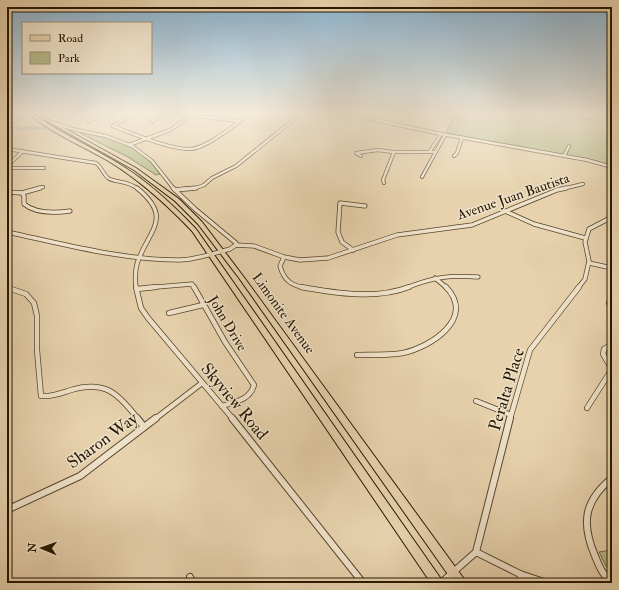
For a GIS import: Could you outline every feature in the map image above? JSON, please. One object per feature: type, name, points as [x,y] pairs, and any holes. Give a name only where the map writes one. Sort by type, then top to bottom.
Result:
[{"type":"main road","name":"Limonite Avenue","points":[[74,141],[121,167],[147,185],[171,206],[189,225],[211,254],[437,583]]},
{"type":"main road","name":"Limonite Avenue","points":[[86,141],[123,161],[155,182],[177,200],[200,223],[222,251],[460,583]]},
{"type":"street","points":[[116,141],[144,153],[154,161],[175,190],[207,220],[236,243],[236,245]]},
{"type":"street","points":[[129,145],[142,141]]},
{"type":"street","points":[[154,141],[164,145],[191,149],[212,141]]},
{"type":"street","points":[[175,190],[183,188],[196,188],[204,185],[212,178],[236,166],[268,141]]},
{"type":"street","points":[[430,151],[438,141]]},
{"type":"street","points":[[422,177],[440,141]]},
{"type":"street","points":[[454,156],[457,153],[461,141]]},
{"type":"street","points":[[476,141],[586,160],[612,167]]},
{"type":"street","points":[[564,156],[569,146]]},
{"type":"street","points":[[7,149],[23,151]]},
{"type":"street","points":[[361,156],[356,153],[378,150],[394,152],[434,152]]},
{"type":"street","points":[[23,151],[9,164],[9,168],[44,168]]},
{"type":"street","name":"Skyview Road","points":[[23,151],[96,162],[101,166],[102,172],[107,177],[131,184],[146,197],[154,208],[156,223],[140,256],[135,275],[138,298],[142,310],[172,348],[222,406],[363,583]]},
{"type":"street","points":[[384,183],[383,180],[394,152]]},
{"type":"street","name":"Avenue Juan Bautista","points":[[7,232],[99,252],[180,260],[230,249],[236,245],[254,246],[284,257],[300,260],[328,258],[396,234],[443,230],[472,225],[557,190],[583,184]]},
{"type":"street","points":[[7,192],[22,193],[43,187]]},
{"type":"street","points":[[22,193],[24,196],[24,204],[31,209],[62,213],[70,210]]},
{"type":"street","points":[[353,250],[342,242],[338,232],[340,203],[365,206]]},
{"type":"street","points":[[505,211],[534,224],[585,238],[589,229],[612,217]]},
{"type":"street","name":"Peralta Place","points":[[476,552],[511,415],[530,350],[584,279],[589,263],[585,238]]},
{"type":"street","points":[[284,257],[280,266],[285,279],[292,285],[307,288],[385,294],[412,287],[435,278],[452,275],[478,277]]},
{"type":"street","points":[[589,263],[612,268]]},
{"type":"street","points":[[358,355],[386,355],[414,350],[434,341],[448,327],[456,314],[457,310],[455,300],[450,292],[435,278]]},
{"type":"street","name":"John Drive","points":[[138,289],[192,284],[225,342],[254,385],[253,390],[249,395],[222,406]]},
{"type":"street","points":[[8,288],[25,293],[33,302],[36,315],[37,350],[42,396],[48,398],[77,388],[101,386],[112,390],[123,399],[144,428]]},
{"type":"street","points":[[169,314],[203,305]]},
{"type":"street","points":[[587,408],[612,369],[603,354],[604,349],[609,346]]},
{"type":"street","name":"Sharon Way","points":[[12,508],[80,476],[202,383]]},
{"type":"street","points":[[476,401],[511,415]]},
{"type":"street","points":[[612,478],[598,488],[591,499],[586,516],[586,525],[593,551],[606,578],[612,582]]},
{"type":"street","points":[[441,583],[476,552],[520,574],[547,583]]},
{"type":"street","points":[[520,574],[525,583]]},
{"type":"green space","points":[[95,141],[117,141],[127,145],[146,157],[160,174],[156,175],[128,157]]},
{"type":"green space","points":[[487,141],[612,141],[612,166],[593,160]]},
{"type":"green space","points":[[612,550],[612,573],[606,566],[599,552]]}]
